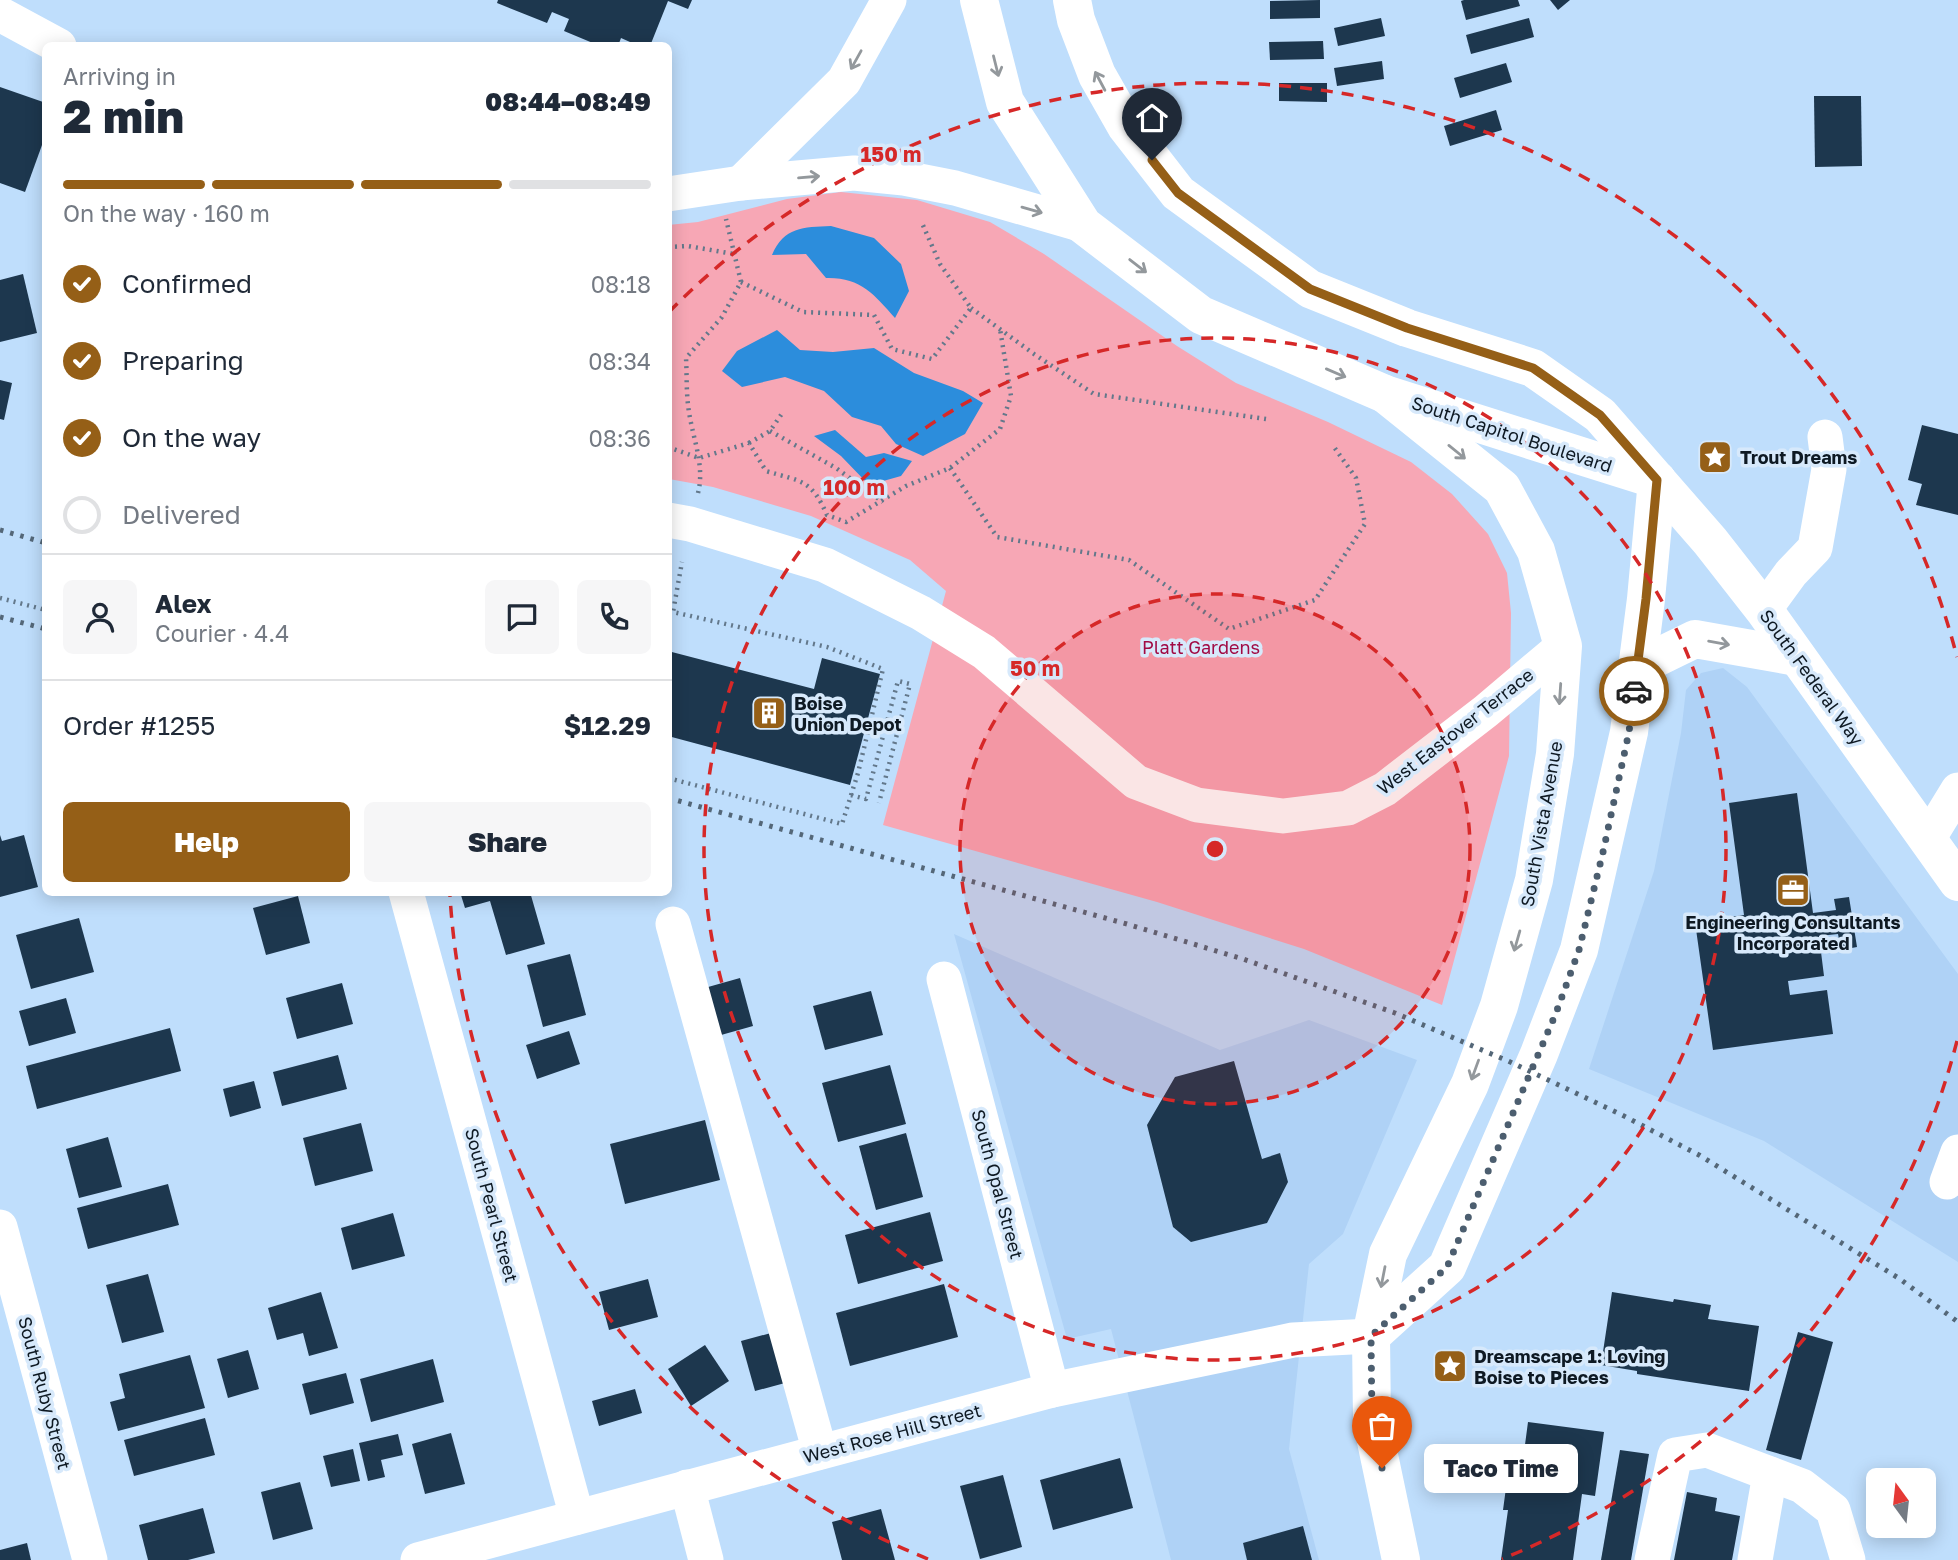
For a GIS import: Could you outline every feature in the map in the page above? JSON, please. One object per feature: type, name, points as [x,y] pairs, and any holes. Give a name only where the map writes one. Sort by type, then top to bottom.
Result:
[{"type":"main road","name":"South Capitol Boulevard","points":[[979,0],[1005,102],[1083,225],[1201,315],[1385,394],[1657,480]]},
{"type":"main road","name":"South Capitol Boulevard","points":[[1072,0],[1076,20],[1097,75],[1126,126],[1178,193],[1310,289],[1407,328],[1533,368],[1600,415],[1657,480]]},
{"type":"main road","name":"South Vista Avenue","points":[[1385,394],[1502,488],[1536,551],[1563,646],[1555,754],[1534,880],[1499,1006],[1469,1084],[1388,1254],[1371,1336],[1372,1422],[1401,1560]]},
{"type":"main road","name":"South Federal Way","points":[[1657,480],[1710,541],[1763,610],[1958,882]]},
{"type":"main road","points":[[1371,1336],[1447,1267],[1556,1013],[1579,950],[1629,732],[1646,599],[1657,480]]},
{"type":"main road","points":[[1636,674],[1651,660],[1695,639],[1797,656]]},
{"type":"street","points":[[741,183],[844,81],[888,0]]},
{"type":"street","points":[[0,14],[52,42]]},
{"type":"street","points":[[672,193],[741,183],[854,173],[904,178],[955,188],[1083,225]]},
{"type":"street","points":[[1763,610],[1791,573],[1815,548],[1829,469],[1825,437]]},
{"type":"street","name":"West Eastover Terrace","points":[[679,522],[825,565],[921,613],[984,652],[1136,782],[1197,806],[1283,816],[1348,808],[1385,789],[1486,711],[1563,646]]},
{"type":"street","points":[[1928,839],[1958,790]]},
{"type":"street","name":"South Pearl Street","points":[[407,896],[577,1517]]},
{"type":"street","points":[[673,924],[820,1452]]},
{"type":"street","name":"South Opal Street","points":[[944,979],[1052,1390]]},
{"type":"street","name":"South Ruby Street","points":[[0,1227],[90,1560]]},
{"type":"street","name":"West Rose Hill Street","points":[[418,1560],[1052,1390],[1293,1340],[1371,1336]]},
{"type":"street","points":[[1652,1560],[1675,1455],[1707,1450],[1802,1486],[1833,1510],[1848,1560]]},
{"type":"street","points":[[1755,1560],[1770,1474]]},
{"type":"street","points":[[687,1488],[706,1560]]},
{"type":"path","points":[[679,522],[701,482],[689,411],[686,358],[722,317],[741,282],[726,219]]},
{"type":"path","points":[[922,223],[940,264],[971,308],[1094,394],[1266,419]]},
{"type":"path","points":[[672,247],[688,246],[734,254]]},
{"type":"path","points":[[741,282],[803,312],[874,315],[892,349],[932,359],[971,308]]},
{"type":"path","points":[[749,443],[766,471],[805,483],[818,494],[827,515],[846,522],[906,486],[950,468],[1000,429],[1011,396],[1000,329]]},
{"type":"path","points":[[672,448],[699,458],[749,443],[770,431],[783,412]]},
{"type":"path","points":[[770,431],[836,468],[883,502]]},
{"type":"path","points":[[950,468],[997,537],[1129,560],[1229,629],[1315,600],[1365,524],[1356,478],[1334,447]]},
{"type":"path","points":[[672,607],[682,562]]},
{"type":"path","points":[[0,598],[42,609]]},
{"type":"path","points":[[672,611],[827,647],[883,669],[858,773],[842,824],[672,779]]},
{"type":"path","points":[[851,795],[866,799],[898,681],[910,684],[879,803]]},
{"type":"shaded area","points":[[1723,668],[1747,687],[1958,974],[1958,1262],[1764,1141],[1589,1069],[1654,871],[1681,733],[1686,690],[1701,673]]},
{"type":"shaded area","points":[[954,934],[1220,1050],[1309,1020],[1417,1060],[1343,1234],[1309,1264],[1289,1449],[1319,1560],[1171,1560],[1111,1329],[1067,1339]]},
{"type":"green space","name":"Platt Gardens","points":[[841,192],[917,200],[990,222],[1044,254],[1177,346],[1236,383],[1328,422],[1411,462],[1452,494],[1488,534],[1507,573],[1511,613],[1509,756],[1442,1005],[1304,949],[1157,902],[883,825],[946,591],[910,560],[811,516],[713,487],[672,480],[672,225],[698,222],[787,199]]},
{"type":"water","points":[[831,226],[874,238],[901,264],[909,291],[895,318],[873,295],[857,284],[838,278],[826,278],[806,254],[772,255],[782,239],[795,230]]},
{"type":"water","points":[[777,330],[800,350],[833,352],[874,348],[914,373],[963,391],[983,403],[965,434],[923,456],[896,444],[881,426],[852,417],[824,391],[785,377],[742,387],[722,371],[737,351]]},
{"type":"water","points":[[835,430],[866,457],[884,453],[912,461],[901,476],[869,485],[841,456],[814,436]]},
{"type":"building","points":[[498,0],[692,0],[688,9],[668,1],[652,42],[630,42],[621,38],[620,42],[590,42],[564,31],[569,19],[552,12],[547,23],[497,3]]},
{"type":"building","points":[[1320,0],[1320,18],[1270,19],[1270,1]]},
{"type":"building","points":[[1518,0],[1520,6],[1466,20],[1461,1]]},
{"type":"building","points":[[1550,0],[1570,0],[1558,10]]},
{"type":"building","points":[[1381,18],[1385,36],[1338,46],[1334,28]]},
{"type":"building","points":[[1529,18],[1534,37],[1471,54],[1466,35]]},
{"type":"building","points":[[1323,41],[1324,59],[1270,60],[1269,42]]},
{"type":"building","points":[[1382,61],[1384,79],[1337,86],[1334,68]]},
{"type":"building","points":[[1506,63],[1512,82],[1460,98],[1454,78]]},
{"type":"building","points":[[1279,83],[1327,83],[1327,102],[1279,101]]},
{"type":"building","points":[[0,87],[42,102],[42,145],[25,192],[0,183]]},
{"type":"building","points":[[1814,96],[1861,96],[1862,166],[1815,167]]},
{"type":"building","points":[[1496,110],[1502,130],[1450,146],[1444,126]]},
{"type":"building","points":[[23,274],[37,333],[0,342],[0,280]]},
{"type":"building","points":[[0,380],[12,383],[4,420],[0,419]]},
{"type":"building","points":[[1922,425],[1958,434],[1958,515],[1916,505],[1922,484],[1908,480]]},
{"type":"building","name":"Boise Union Depot","points":[[672,652],[814,689],[822,658],[880,674],[850,785],[672,737]]},
{"type":"building","points":[[1797,793],[1813,913],[1836,910],[1834,899],[1849,897],[1857,947],[1841,950],[1838,934],[1819,936],[1824,976],[1788,981],[1790,995],[1827,990],[1833,1034],[1713,1050],[1695,922],[1744,915],[1729,803]]},
{"type":"building","points":[[0,835],[2,841],[24,835],[38,887],[0,897]]},
{"type":"building","points":[[298,896],[310,943],[266,955],[253,908]]},
{"type":"building","points":[[461,896],[531,896],[545,944],[506,955],[490,901],[465,908]]},
{"type":"building","points":[[79,918],[94,972],[31,989],[16,935]]},
{"type":"building","points":[[570,954],[586,1015],[543,1027],[527,965]]},
{"type":"building","points":[[740,978],[753,1026],[714,1037],[701,989]]},
{"type":"building","points":[[342,983],[353,1024],[297,1039],[286,998]]},
{"type":"building","points":[[871,991],[883,1035],[825,1050],[813,1006]]},
{"type":"building","points":[[66,998],[76,1033],[29,1046],[19,1011]]},
{"type":"building","points":[[170,1028],[181,1071],[37,1109],[26,1066]]},
{"type":"building","points":[[569,1031],[580,1064],[537,1079],[526,1045]]},
{"type":"building","points":[[338,1055],[347,1089],[282,1106],[273,1072]]},
{"type":"building","points":[[1234,1061],[1262,1159],[1280,1153],[1288,1182],[1267,1223],[1191,1242],[1173,1227],[1147,1125],[1175,1077]]},
{"type":"building","points":[[890,1065],[906,1124],[838,1142],[822,1083]]},
{"type":"building","points":[[254,1081],[261,1108],[230,1117],[223,1089]]},
{"type":"building","points":[[705,1120],[720,1180],[625,1204],[610,1144]]},
{"type":"building","points":[[361,1123],[373,1171],[315,1186],[303,1138]]},
{"type":"building","points":[[906,1133],[923,1197],[876,1210],[859,1146]]},
{"type":"building","points":[[108,1137],[122,1187],[79,1198],[66,1149]]},
{"type":"building","points":[[168,1184],[179,1225],[88,1249],[77,1208]]},
{"type":"building","points":[[930,1212],[943,1261],[858,1284],[845,1235]]},
{"type":"building","points":[[393,1213],[405,1256],[352,1270],[341,1228]]},
{"type":"building","points":[[148,1274],[164,1332],[122,1343],[106,1285]]},
{"type":"building","points":[[648,1279],[658,1317],[609,1330],[599,1292]]},
{"type":"building","points":[[944,1284],[958,1337],[850,1366],[836,1313]]},
{"type":"building","points":[[321,1292],[338,1348],[309,1356],[303,1333],[277,1340],[268,1308]]},
{"type":"building","points":[[1612,1292],[1711,1305],[1708,1319],[1759,1326],[1749,1391],[1637,1374],[1637,1371],[1601,1365]]},
{"type":"building","points":[[1798,1332],[1833,1342],[1801,1460],[1766,1450]]},
{"type":"building","points":[[771,1333],[785,1383],[755,1391],[741,1341]]},
{"type":"building","points":[[705,1345],[729,1381],[691,1406],[668,1369]]},
{"type":"building","points":[[248,1350],[259,1389],[228,1398],[217,1359]]},
{"type":"building","points":[[190,1355],[205,1408],[118,1431],[110,1402],[125,1398],[119,1374]]},
{"type":"building","points":[[433,1359],[444,1402],[371,1422],[360,1379]]},
{"type":"building","points":[[346,1373],[354,1403],[310,1415],[302,1384]]},
{"type":"building","points":[[635,1389],[642,1413],[599,1426],[592,1401]]},
{"type":"building","points":[[205,1418],[215,1455],[134,1476],[124,1440]]},
{"type":"building","points":[[1528,1422],[1604,1432],[1595,1496],[1582,1494],[1573,1560],[1501,1560],[1508,1510],[1503,1510],[1508,1473],[1521,1475]]},
{"type":"building","points":[[451,1433],[465,1484],[425,1494],[412,1444]]},
{"type":"building","points":[[398,1434],[403,1455],[381,1460],[385,1477],[368,1481],[359,1443]]},
{"type":"building","points":[[353,1449],[360,1481],[331,1487],[323,1456]]},
{"type":"building","points":[[1620,1450],[1649,1454],[1631,1560],[1601,1560]]},
{"type":"building","points":[[1120,1458],[1133,1508],[1053,1530],[1040,1480]]},
{"type":"building","points":[[1003,1475],[1022,1547],[980,1559],[960,1486]]},
{"type":"building","points":[[300,1482],[313,1529],[273,1540],[261,1492]]},
{"type":"building","points":[[1687,1492],[1717,1498],[1715,1511],[1740,1516],[1732,1560],[1674,1560]]},
{"type":"building","points":[[203,1508],[215,1553],[188,1560],[148,1560],[139,1525]]},
{"type":"building","points":[[881,1509],[895,1560],[842,1560],[832,1522]]},
{"type":"building","points":[[1303,1526],[1312,1560],[1247,1560],[1243,1543]]},
{"type":"building","points":[[27,1543],[31,1560],[0,1560],[0,1550]]},
{"type":"railway","points":[[0,530],[42,542]]},
{"type":"railway","points":[[0,617],[42,628]]},
{"type":"railway","points":[[672,799],[1127,924],[1243,959],[1395,1013],[1508,1061],[1699,1155],[1900,1279],[1958,1322]]},
{"type":"way so far","points":[[1382,1468],[1372,1422],[1371,1336],[1447,1267],[1556,1013],[1579,950],[1603,852],[1629,732],[1634,691]]},
{"type":"place","name":"Trout Dreams","points":[[1715,457]]},
{"type":"place","name":"Boise Union Depot","points":[[769,713]]},
{"type":"place","name":"Engineering Consultants Incorporated","points":[[1793,890]]},
{"type":"place","name":"Dreamscape 1: Loving Boise to Pieces","points":[[1450,1366]]},
{"type":"place","name":"Taco Time","points":[[1382,1468]]},
{"type":"route","points":[[1152,160],[1178,193],[1310,289],[1407,328],[1533,368],[1600,415],[1657,480],[1634,691]]}]
